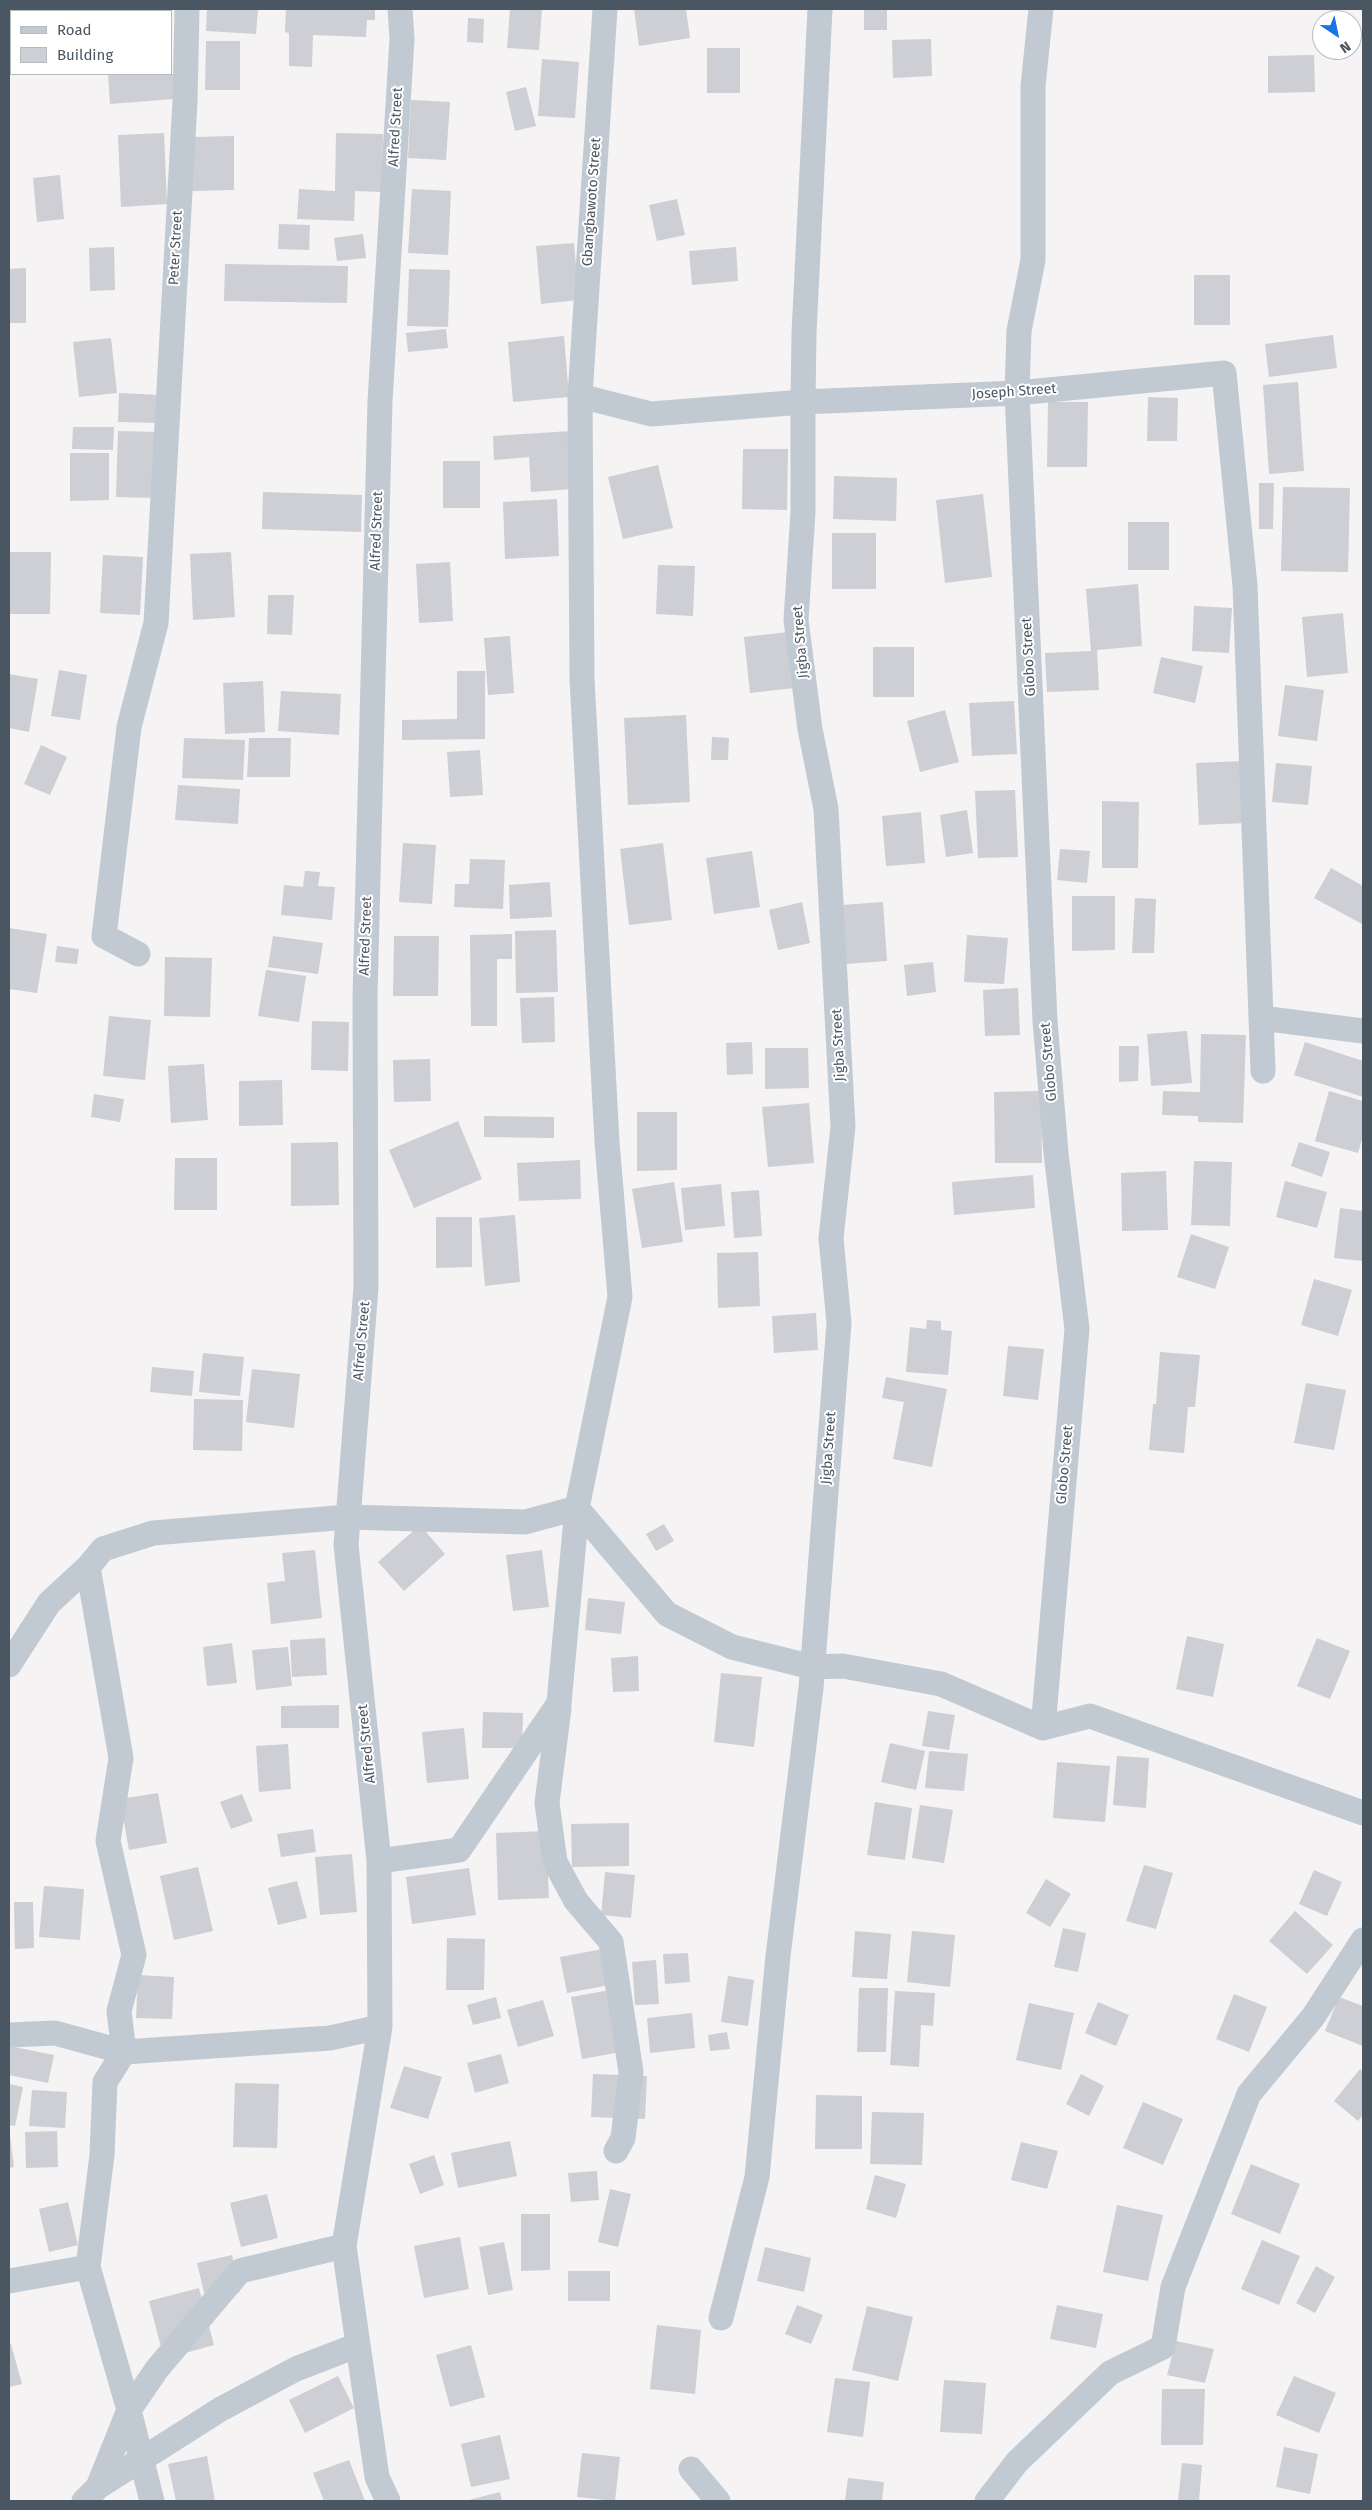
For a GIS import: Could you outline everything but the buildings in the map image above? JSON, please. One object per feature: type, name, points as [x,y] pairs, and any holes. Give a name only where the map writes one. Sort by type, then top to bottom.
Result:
[{"type":"street","name":"Alfred Street","points":[[388,2501],[377,2477],[344,2246],[380,2026],[380,1861],[346,1545],[366,1287],[365,996],[380,411],[402,39],[400,9]]},
{"type":"street","name":"Gbangbawoto Street","points":[[605,9],[580,396],[582,679],[607,1142],[620,1297],[577,1508],[559,1704],[547,1803],[555,1862],[576,1901],[611,1942],[631,2072],[623,2138],[616,2151]]},
{"type":"street","name":"Jigba Street","points":[[721,2318],[757,2177],[778,1956],[812,1678],[839,1323],[831,1238],[843,1127],[826,809],[810,729],[796,620],[803,512],[804,333],[820,9]]},
{"type":"street","name":"Globo Street","points":[[1041,9],[1033,86],[1033,260],[1019,331],[1017,393],[1045,1021],[1056,1153],[1077,1329],[1043,1728]]},
{"type":"street","name":"Peter Street","points":[[138,954],[104,936],[129,726],[156,623],[184,101],[181,20]]},
{"type":"street","name":"Joseph Street","points":[[580,396],[651,414],[803,402],[1017,393],[1224,373],[1245,586],[1261,1018]]},
{"type":"street","points":[[1263,1071],[1261,1018],[1363,1031]]},
{"type":"street","points":[[9,1666],[50,1603],[88,1567],[103,1549],[153,1533],[348,1517],[525,1522],[577,1508],[667,1614],[732,1647],[812,1678],[843,1666],[941,1684],[1043,1728],[1090,1716],[1363,1813]]},
{"type":"street","points":[[88,1567],[121,1758],[108,1841],[134,1955],[119,2012],[124,2052],[105,2082],[102,2155],[88,2267],[129,2410],[140,2460],[152,2501]]},
{"type":"street","points":[[380,1861],[459,1850],[559,1704]]},
{"type":"street","points":[[987,2501],[1017,2462],[1110,2373],[1162,2347],[1173,2287],[1249,2094],[1313,2017],[1363,1940]]},
{"type":"street","points":[[9,2035],[55,2032],[124,2052],[330,2038],[380,2026]]},
{"type":"street","points":[[91,2494],[129,2410],[157,2369],[240,2271],[344,2246]]},
{"type":"street","points":[[9,2281],[88,2267]]},
{"type":"street","points":[[91,2494],[221,2408],[288,2373],[358,2345]]},
{"type":"street","points":[[691,2469],[718,2501]]}]
